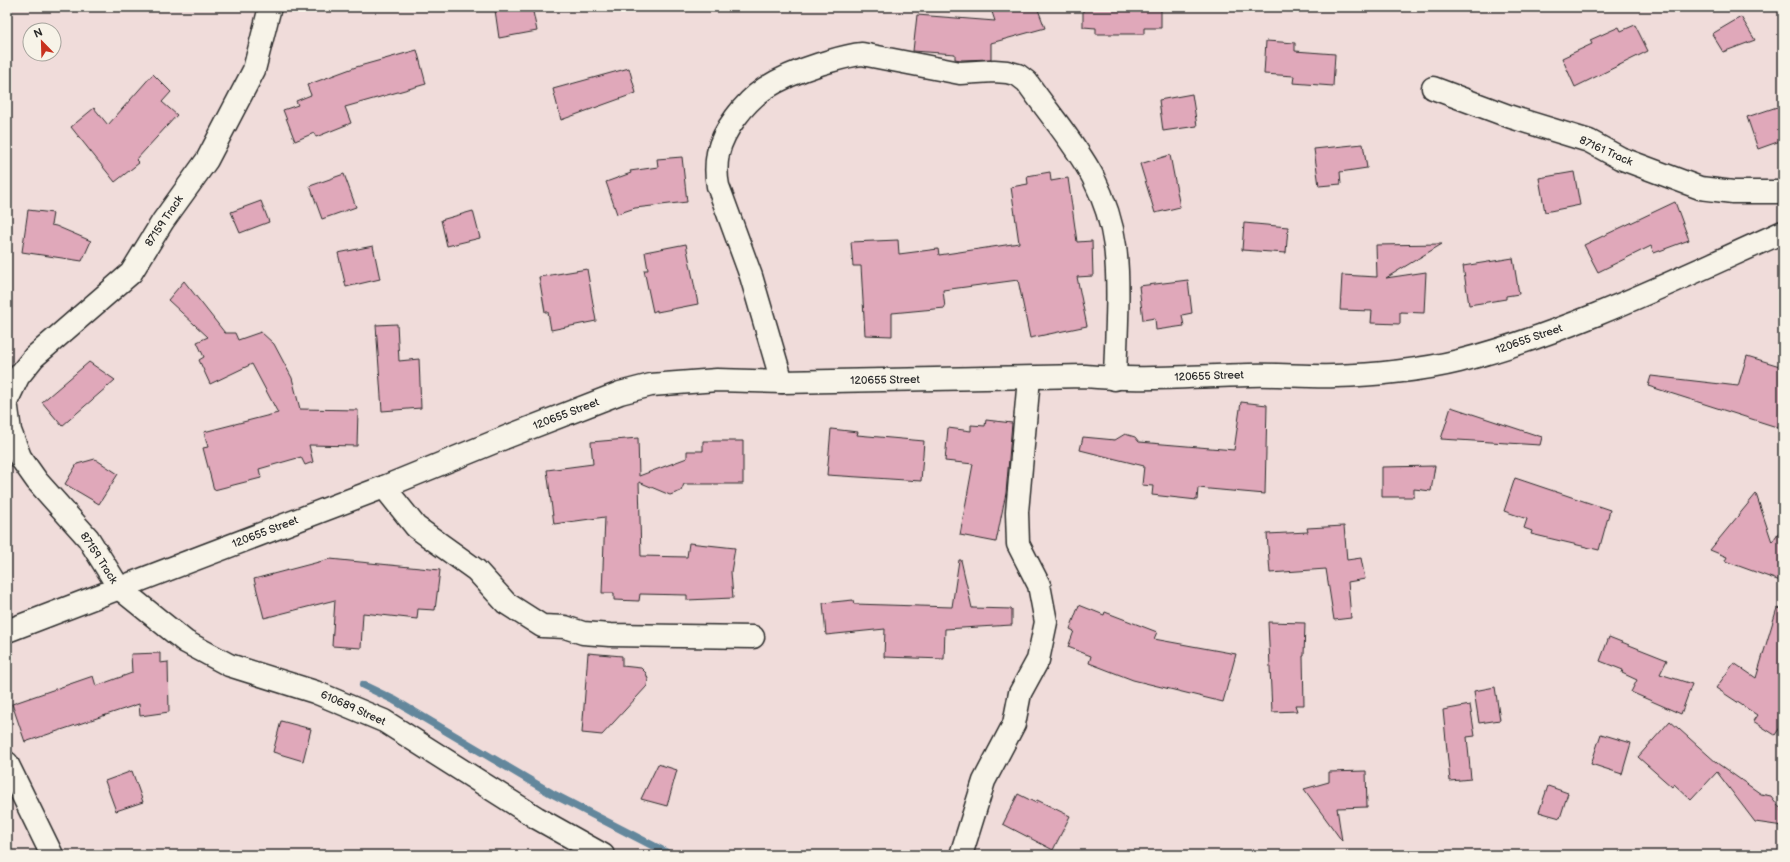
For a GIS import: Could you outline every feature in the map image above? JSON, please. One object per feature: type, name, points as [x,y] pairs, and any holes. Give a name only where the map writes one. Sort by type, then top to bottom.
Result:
[{"type":"street","name":"87159 Track","points":[[7,400],[18,377],[34,357],[131,273],[163,221],[207,160],[254,70],[270,7]]},
{"type":"street","points":[[782,382],[751,276],[718,186],[716,175],[718,152],[723,140],[740,111],[764,89],[801,71],[852,55],[862,54],[960,72],[1006,72],[1018,75],[1027,82],[1079,153],[1093,177],[1108,217],[1115,244],[1117,266],[1115,379]]},
{"type":"street","name":"87161 Track","points":[[1433,88],[1511,117],[1589,142],[1620,158],[1700,188],[1733,192],[1783,192]]},
{"type":"street","name":"120655 Street","points":[[7,631],[384,487],[620,393],[651,385],[717,380],[782,382],[1085,376],[1115,379],[1251,375],[1336,376],[1399,371],[1456,362],[1497,350],[1560,328],[1702,269],[1783,232]]},
{"type":"street","points":[[961,855],[984,781],[1014,724],[1020,693],[1038,660],[1046,622],[1039,585],[1018,544],[1017,512],[1029,378]]},
{"type":"street","name":"87159 Track","points":[[7,408],[10,431],[20,457],[88,538],[119,588]]},
{"type":"street","points":[[384,487],[416,527],[476,570],[506,603],[542,626],[565,627],[583,633],[610,635],[753,637]]},
{"type":"street","name":"610689 Street","points":[[119,588],[186,642],[230,665],[315,692],[384,721],[537,818],[603,855]]},
{"type":"street","points":[[7,763],[52,855]]},
{"type":"building","points":[[513,7],[532,7],[537,31],[499,38],[495,10]]},
{"type":"building","points":[[1009,7],[1037,7],[1045,28],[991,43],[991,59],[961,60],[955,59],[955,54],[913,51],[917,15],[995,21],[992,12]]},
{"type":"building","points":[[1083,7],[1161,7],[1161,28],[1144,28],[1144,34],[1096,34],[1096,28],[1083,27]]},
{"type":"building","points":[[1741,17],[1755,40],[1723,52],[1712,34]]},
{"type":"building","points":[[1635,25],[1648,51],[1575,87],[1562,58],[1592,44],[1590,40],[1619,27],[1621,31]]},
{"type":"building","points":[[1266,41],[1295,43],[1295,51],[1335,54],[1333,86],[1293,83],[1294,76],[1264,74]]},
{"type":"building","points":[[417,50],[426,84],[345,107],[351,123],[316,137],[314,133],[295,141],[283,110],[298,105],[296,101],[311,95],[307,85],[356,67]]},
{"type":"building","points":[[629,68],[636,93],[561,120],[553,89]]},
{"type":"building","points":[[153,74],[171,92],[162,102],[177,115],[136,160],[139,163],[115,182],[71,127],[94,108],[108,125]]},
{"type":"building","points":[[1192,94],[1197,126],[1163,131],[1159,100]]},
{"type":"building","points":[[1783,105],[1783,140],[1758,149],[1747,117]]},
{"type":"building","points":[[1363,144],[1367,168],[1340,172],[1341,184],[1319,186],[1314,149]]},
{"type":"building","points":[[1170,155],[1180,207],[1155,213],[1140,164]]},
{"type":"building","points":[[682,157],[687,202],[635,208],[617,214],[606,182],[631,173],[630,171],[658,167],[657,159]]},
{"type":"building","points":[[1050,172],[1051,181],[1068,178],[1077,242],[1092,241],[1093,276],[1077,277],[1087,326],[1030,338],[1018,280],[943,290],[945,308],[892,313],[892,336],[865,335],[861,266],[853,266],[851,242],[898,240],[899,254],[938,249],[939,255],[1019,243],[1011,187],[1028,184],[1027,176]]},
{"type":"building","points":[[1574,172],[1580,205],[1545,212],[1539,178]]},
{"type":"building","points":[[344,174],[356,207],[322,219],[310,186]]},
{"type":"building","points":[[261,201],[269,222],[240,233],[231,212]]},
{"type":"building","points":[[1675,202],[1689,240],[1654,253],[1651,246],[1598,272],[1584,245]]},
{"type":"building","points":[[28,210],[53,213],[51,225],[91,241],[82,261],[22,252]]},
{"type":"building","points":[[473,211],[480,238],[447,246],[441,220]]},
{"type":"building","points":[[1244,223],[1288,227],[1286,253],[1242,250]]},
{"type":"building","points":[[686,244],[698,304],[657,312],[657,310],[653,312],[644,270],[648,270],[645,252]]},
{"type":"building","points":[[1442,244],[1386,278],[1426,272],[1424,313],[1400,312],[1400,324],[1371,323],[1372,311],[1340,310],[1342,275],[1377,277],[1376,245]]},
{"type":"building","points":[[373,246],[380,279],[346,287],[338,253]]},
{"type":"building","points":[[1513,258],[1519,294],[1506,296],[1506,299],[1469,305],[1463,266]]},
{"type":"building","points":[[587,269],[596,321],[551,330],[548,312],[545,312],[539,277]]},
{"type":"building","points":[[1188,280],[1192,313],[1182,315],[1184,326],[1156,330],[1155,318],[1143,320],[1139,286]]},
{"type":"building","points":[[184,281],[225,333],[235,333],[238,340],[261,332],[274,344],[292,378],[300,409],[358,410],[357,446],[309,445],[313,462],[305,465],[301,457],[259,469],[261,478],[214,490],[203,448],[208,447],[204,432],[278,413],[252,364],[210,384],[199,360],[204,357],[197,342],[208,337],[168,300]]},
{"type":"building","points":[[397,324],[399,361],[419,359],[421,408],[382,411],[376,325]]},
{"type":"building","points":[[1747,356],[1783,367],[1783,429],[1648,386],[1651,376],[1738,386]]},
{"type":"building","points":[[89,362],[115,380],[62,426],[42,402]]},
{"type":"building","points":[[1241,402],[1267,405],[1265,494],[1198,488],[1197,500],[1152,495],[1153,486],[1142,485],[1144,466],[1080,450],[1083,437],[1115,440],[1125,434],[1135,437],[1139,442],[1234,450]]},
{"type":"building","points":[[1451,407],[1542,437],[1540,445],[1441,439]]},
{"type":"building","points":[[986,420],[1012,423],[1006,493],[996,542],[960,535],[973,464],[945,461],[948,428],[971,431],[971,425],[985,426]]},
{"type":"building","points":[[831,429],[858,432],[857,435],[924,441],[921,481],[827,475]]},
{"type":"building","points":[[638,438],[639,476],[687,458],[687,451],[703,451],[703,441],[743,441],[743,484],[684,484],[681,491],[670,495],[639,482],[641,556],[687,557],[689,543],[735,548],[731,572],[733,598],[687,600],[687,595],[640,594],[639,601],[614,600],[614,593],[602,593],[605,517],[554,524],[547,470],[593,464],[591,442]]},
{"type":"building","points":[[95,459],[118,474],[99,504],[65,484],[77,464]]},
{"type":"building","points":[[1435,466],[1431,491],[1414,489],[1414,497],[1382,497],[1382,467]]},
{"type":"building","points":[[1515,478],[1610,510],[1599,550],[1531,534],[1532,531],[1524,528],[1527,519],[1504,511]]},
{"type":"building","points":[[1756,494],[1772,542],[1783,526],[1783,582],[1725,561],[1727,557],[1710,550]]},
{"type":"building","points":[[1344,526],[1347,560],[1361,558],[1365,579],[1348,582],[1351,618],[1334,620],[1326,569],[1270,573],[1267,534],[1308,532],[1307,528]]},
{"type":"building","points":[[330,559],[440,570],[435,610],[418,609],[417,619],[363,613],[361,648],[332,646],[335,600],[264,618],[254,579]]},
{"type":"building","points":[[959,560],[961,560],[972,608],[1012,609],[1012,625],[945,629],[944,659],[884,657],[885,629],[826,635],[823,603],[853,600],[854,604],[952,607]]},
{"type":"building","points":[[1079,605],[1104,615],[1105,612],[1157,632],[1154,639],[1236,654],[1223,702],[1133,680],[1089,663],[1091,656],[1068,647],[1074,631],[1070,629]]},
{"type":"building","points":[[1777,608],[1783,609],[1783,723],[1775,735],[1753,721],[1757,715],[1716,688],[1734,663],[1756,678]]},
{"type":"building","points":[[1268,622],[1305,623],[1303,656],[1304,705],[1295,705],[1297,711],[1272,712]]},
{"type":"building","points":[[1609,637],[1667,660],[1660,674],[1692,684],[1681,714],[1631,692],[1637,680],[1622,673],[1623,670],[1600,661]]},
{"type":"building","points":[[160,653],[160,663],[168,662],[169,712],[140,716],[139,704],[25,742],[12,704],[93,676],[96,686],[132,673],[131,654]]},
{"type":"building","points":[[588,653],[622,656],[622,666],[641,668],[646,673],[648,679],[647,686],[602,735],[582,733]]},
{"type":"building","points":[[1495,687],[1500,720],[1479,723],[1474,691]]},
{"type":"building","points":[[1470,705],[1475,736],[1467,737],[1471,779],[1450,781],[1443,710]]},
{"type":"building","points":[[281,721],[311,729],[303,761],[273,752]]},
{"type":"building","points":[[1670,721],[1717,763],[1761,794],[1771,796],[1783,812],[1783,826],[1755,822],[1717,772],[1691,800],[1674,784],[1672,787],[1638,757]]},
{"type":"building","points":[[1601,734],[1631,743],[1622,774],[1591,764]]},
{"type":"building","points":[[658,764],[677,770],[667,806],[641,799]]},
{"type":"building","points":[[132,771],[143,802],[116,811],[105,781]]},
{"type":"building","points":[[1366,771],[1367,807],[1337,808],[1342,841],[1304,789],[1329,782],[1329,772]]},
{"type":"building","points":[[1548,786],[1568,793],[1560,818],[1539,812]]},
{"type":"building","points":[[1018,794],[1036,803],[1037,800],[1070,816],[1053,850],[1003,824]]},
{"type":"waterway","points":[[363,685],[394,700],[551,793],[671,855]]}]
